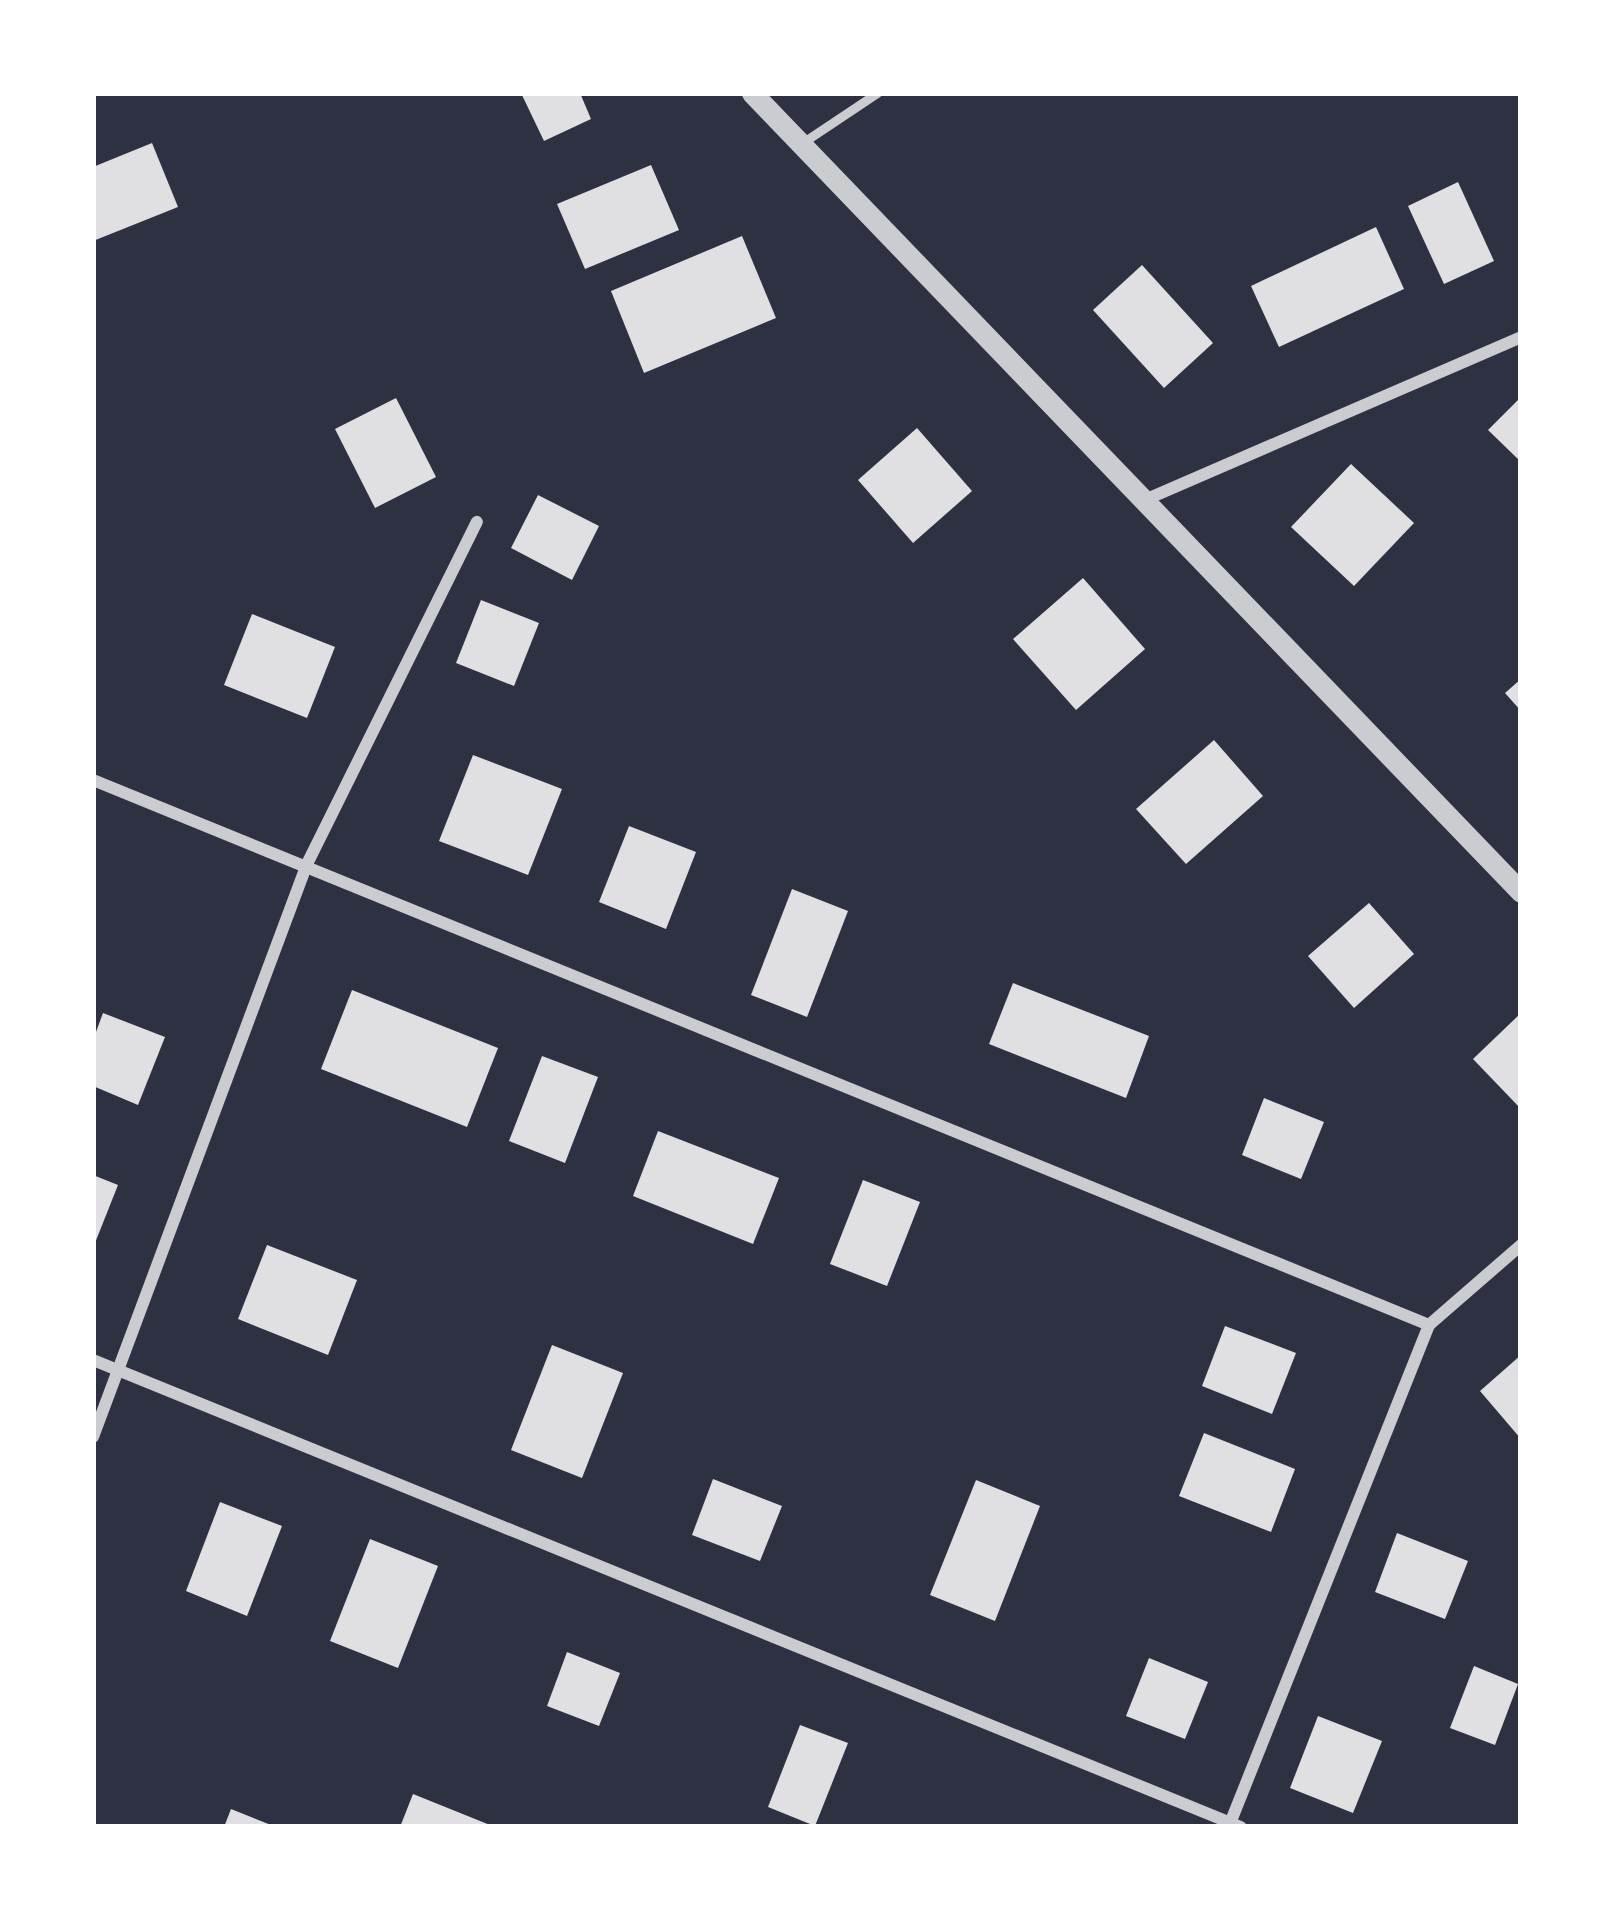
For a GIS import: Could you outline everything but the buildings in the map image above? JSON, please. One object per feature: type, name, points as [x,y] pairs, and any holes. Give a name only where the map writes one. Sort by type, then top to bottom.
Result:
[{"type":"street","points":[[752,93],[1521,892]]},
{"type":"street","points":[[1147,500],[1521,337]]},
{"type":"street","points":[[93,1437],[307,864],[476,522]]},
{"type":"street","points":[[93,780],[1430,1325]]},
{"type":"street","points":[[93,1360],[1233,1826],[1430,1325],[1521,1245]]},
{"type":"lane","points":[[802,143],[877,93]]}]
